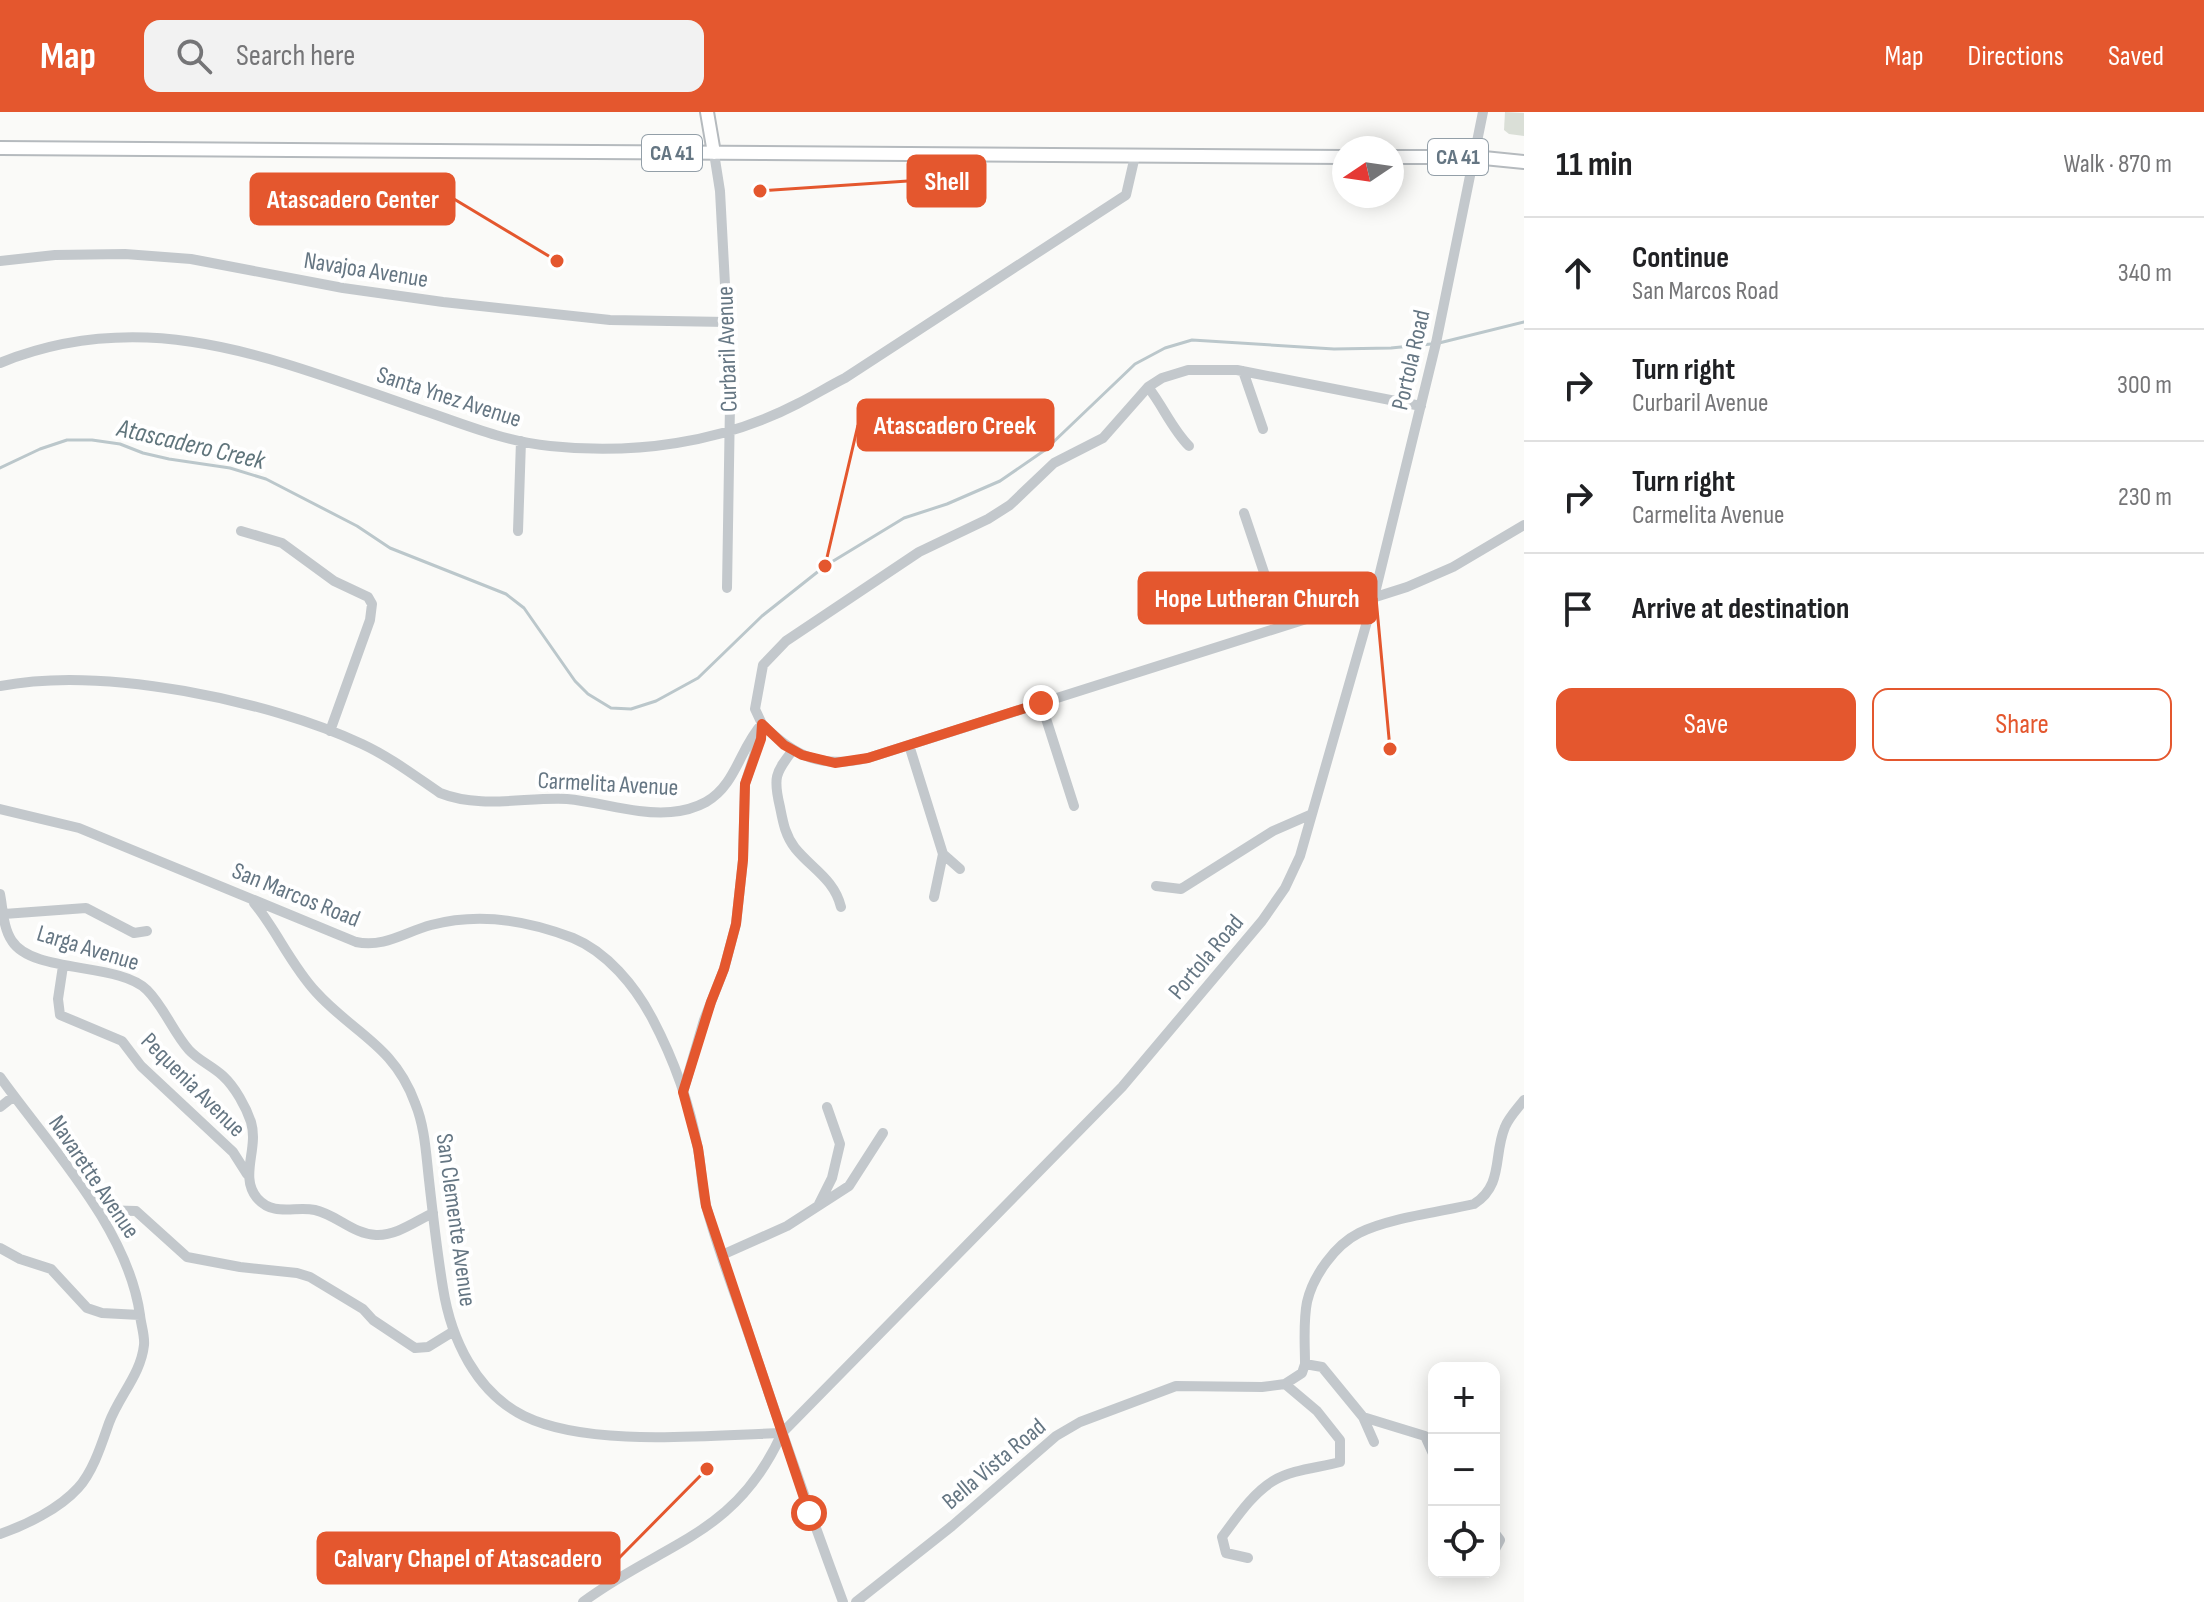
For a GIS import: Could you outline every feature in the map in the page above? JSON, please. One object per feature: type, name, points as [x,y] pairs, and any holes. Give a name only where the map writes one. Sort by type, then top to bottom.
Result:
[{"type":"main road","name":"Curbaril Avenue","points":[[707,112],[714,153]]},
{"type":"main road","name":"CA 41","points":[[0,148],[1332,157]]},
{"type":"main road","name":"CA 41","points":[[1404,157],[1474,157],[1524,162]]},
{"type":"street","name":"Portola Road","points":[[583,1602],[612,1582],[696,1535],[727,1512],[754,1483],[782,1433],[1138,1069],[1274,907],[1300,856],[1374,597],[1421,406],[1483,112]]},
{"type":"street","name":"Curbaril Avenue","points":[[714,153],[720,191],[727,322],[727,588]]},
{"type":"street","name":"Santa Ynez Avenue","points":[[0,363],[44,346],[93,337],[175,338],[264,357],[421,409],[471,430],[521,441],[586,449],[625,449],[690,440],[729,430],[796,405],[845,378],[1126,195],[1135,156]]},
{"type":"street","name":"Navajoa Avenue","points":[[0,261],[55,255],[125,254],[191,259],[343,288],[443,302],[610,320],[727,322]]},
{"type":"street","points":[[1421,406],[1243,371],[1213,368],[1188,370],[1162,378],[1148,387],[1103,438],[1054,463],[1010,505],[919,552],[786,641],[763,665],[755,709],[762,724],[793,750],[816,760],[853,762],[1407,587],[1453,567],[1524,525]]},
{"type":"street","points":[[1243,371],[1263,429]]},
{"type":"street","points":[[1148,387],[1167,411],[1176,434],[1189,446]]},
{"type":"street","points":[[518,531],[521,441]]},
{"type":"street","points":[[1244,513],[1282,626]]},
{"type":"street","points":[[241,531],[282,543],[334,581],[368,597],[372,604],[370,620],[330,731]]},
{"type":"street","name":"Carmelita Avenue","points":[[0,686],[25,681],[82,681],[160,687],[274,711],[330,731],[379,753],[453,799],[481,802],[570,800],[671,812],[695,807],[719,793],[732,776],[752,735],[762,724]]},
{"type":"street","points":[[1041,703],[1074,806]]},
{"type":"street","points":[[683,1092],[736,924],[743,860],[745,784],[761,739],[762,724]]},
{"type":"street","points":[[909,745],[943,854],[934,897]]},
{"type":"street","points":[[793,750],[777,772],[775,785],[786,833],[796,849],[837,892],[841,907]]},
{"type":"street","name":"San Marcos Road","points":[[0,809],[79,828],[336,935],[364,943],[388,942],[431,925],[495,918],[542,927],[588,945],[604,957],[628,982],[646,1008],[683,1092],[698,1148],[706,1206],[843,1602]]},
{"type":"street","points":[[1156,886],[1181,889],[1273,831],[1312,814]]},
{"type":"street","points":[[943,854],[960,869]]},
{"type":"street","name":"Larga Avenue","points":[[0,894],[7,931],[15,946],[63,966],[84,967],[142,986],[190,1051],[235,1089],[250,1121],[254,1144],[247,1174]]},
{"type":"street","name":"San Clemente Avenue","points":[[251,899],[275,929],[305,979],[331,1007],[377,1043],[403,1076],[423,1128],[446,1308],[470,1365],[490,1391],[515,1411],[545,1424],[623,1436],[782,1433]]},
{"type":"street","points":[[4,914],[86,908],[134,933],[147,931]]},
{"type":"street","name":"Pequenia Avenue","points":[[63,966],[58,999],[60,1015],[122,1041],[141,1066],[233,1152],[247,1174]]},
{"type":"street","name":"Navarette Avenue","points":[[0,1077],[98,1210],[121,1250],[137,1293],[144,1344],[137,1370],[114,1410],[78,1488],[62,1502],[18,1528],[0,1534]]},
{"type":"street","points":[[0,1107],[14,1096]]},
{"type":"street","points":[[1248,1558],[1226,1553],[1222,1537],[1249,1502],[1273,1481],[1340,1462],[1340,1440],[1317,1411],[1285,1384],[1302,1373],[1305,1364],[1307,1302],[1317,1277],[1327,1262],[1358,1234],[1377,1226],[1474,1204],[1481,1199],[1488,1193],[1495,1178],[1504,1128],[1524,1100]]},
{"type":"street","points":[[818,1206],[832,1178],[840,1144],[827,1107]]},
{"type":"street","points":[[722,1255],[787,1226],[849,1186],[883,1133]]},
{"type":"street","points":[[247,1174],[254,1195],[266,1206],[281,1211],[316,1211],[366,1234],[385,1235],[433,1213]]},
{"type":"street","points":[[98,1210],[136,1211],[187,1257],[310,1277],[363,1309],[373,1320],[415,1348],[428,1347],[454,1331]]},
{"type":"street","points":[[0,1248],[20,1259],[51,1269],[87,1308],[102,1313],[140,1315]]},
{"type":"street","points":[[1305,1364],[1322,1367],[1363,1417],[1374,1442]]},
{"type":"street","name":"Bella Vista Road","points":[[856,1602],[952,1526],[1056,1436],[1080,1422],[1176,1386],[1262,1387],[1285,1384]]},
{"type":"street","points":[[1363,1417],[1425,1436],[1428,1443]]},
{"type":"shaded area","points":[[1505,112],[1524,113],[1524,136],[1504,130]]},
{"type":"waterway","name":"Atascadero Creek","points":[[1439,343],[1524,322]]},
{"type":"waterway","name":"Atascadero Creek","points":[[0,468],[67,440],[92,440],[120,444],[169,459],[230,468],[266,479],[357,526],[390,548],[506,594],[524,608],[575,681],[588,694],[611,708],[631,709],[656,701],[698,678],[762,616],[825,566],[904,518],[947,504],[1000,481],[1045,450],[1135,364],[1165,348],[1192,340],[1334,349],[1431,344]]},
{"type":"place","name":"Shell","points":[[760,191]]},
{"type":"place","name":"Atascadero Center","points":[[557,261]]},
{"type":"place","name":"Atascadero Creek","points":[[825,566]]},
{"type":"place","name":"Hope Lutheran Church","points":[[1390,749]]},
{"type":"place","name":"Calvary Chapel of Atascadero","points":[[707,1469]]},
{"type":"route","points":[[809,1513],[706,1206],[698,1148],[683,1092],[736,924],[743,860],[745,784],[761,739],[762,724],[784,745],[802,755],[825,762],[853,762],[1041,703]]}]
